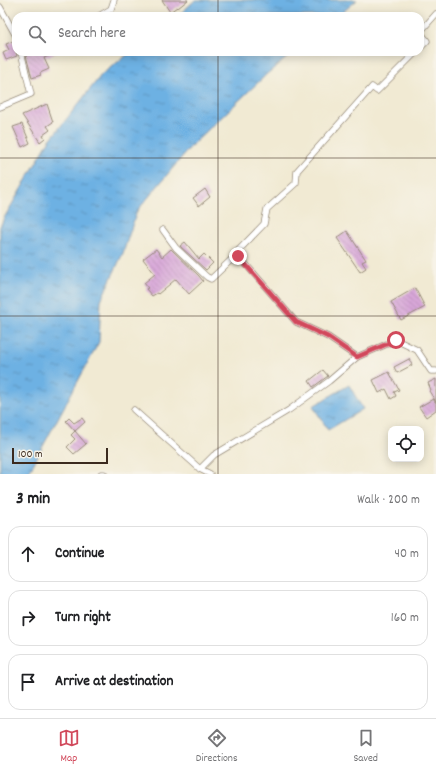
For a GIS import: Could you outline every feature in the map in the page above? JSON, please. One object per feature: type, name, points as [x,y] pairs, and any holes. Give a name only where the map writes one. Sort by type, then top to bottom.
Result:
[{"type":"street","points":[[105,12],[110,9],[114,0]]},
{"type":"street","points":[[0,7],[12,29]]},
{"type":"street","points":[[424,28],[436,14]]},
{"type":"street","points":[[0,107],[31,94],[22,56]]},
{"type":"street","points":[[357,357],[328,337],[296,322],[236,253],[264,224],[267,208],[296,183],[297,171],[372,87],[376,91],[412,56]]},
{"type":"street","points":[[164,230],[176,248],[211,279],[233,258],[238,256]]},
{"type":"street","points":[[200,469],[214,455],[289,410],[329,381],[357,357],[396,340],[417,350],[431,371],[436,370]]},
{"type":"street","points":[[134,410],[200,469],[210,474]]},
{"type":"water","points":[[195,0],[357,0],[343,12],[182,12]]},
{"type":"water","points":[[126,56],[289,56],[268,73],[191,146],[137,211],[123,253],[101,300],[99,342],[28,474],[0,474],[0,227],[49,141],[102,74]]},
{"type":"water","points":[[349,385],[363,409],[328,430],[313,406]]},
{"type":"building","points":[[162,0],[188,0],[170,12]]},
{"type":"building","points":[[12,42],[12,56],[17,56],[6,60],[3,53],[9,50],[6,44]]},
{"type":"building","points":[[26,56],[48,56],[44,58],[49,69],[40,73],[41,75],[32,78]]},
{"type":"building","points":[[47,104],[53,122],[47,126],[50,130],[43,135],[45,138],[40,142],[22,115]]},
{"type":"building","points":[[22,124],[30,143],[22,147],[13,127]]},
{"type":"building","points":[[205,189],[210,197],[199,206],[193,198]]},
{"type":"building","points":[[347,231],[366,260],[362,262],[366,268],[360,272],[337,238]]},
{"type":"building","points":[[185,242],[199,259],[204,254],[213,263],[206,270],[180,246]]},
{"type":"building","points":[[156,249],[162,257],[171,249],[203,281],[189,294],[176,279],[158,294],[157,293],[152,296],[146,289],[148,288],[144,283],[155,274],[143,259]]},
{"type":"building","points":[[415,288],[425,307],[401,320],[391,302]]},
{"type":"building","points":[[409,359],[412,365],[397,373],[394,367]]},
{"type":"building","points":[[323,370],[328,376],[313,387],[309,381]]},
{"type":"building","points":[[389,372],[399,390],[394,392],[396,396],[391,399],[386,389],[379,393],[373,380]]},
{"type":"building","points":[[436,379],[436,402],[429,391],[431,390],[428,383]]},
{"type":"building","points":[[433,399],[436,403],[436,410],[426,417],[419,407]]},
{"type":"building","points":[[69,418],[74,423],[82,418],[85,422],[75,431],[66,421]]},
{"type":"building","points":[[75,431],[86,444],[74,454],[67,447],[75,439],[71,435]]},
{"type":"route","points":[[238,256],[296,322],[328,337],[357,357],[396,340]]}]
